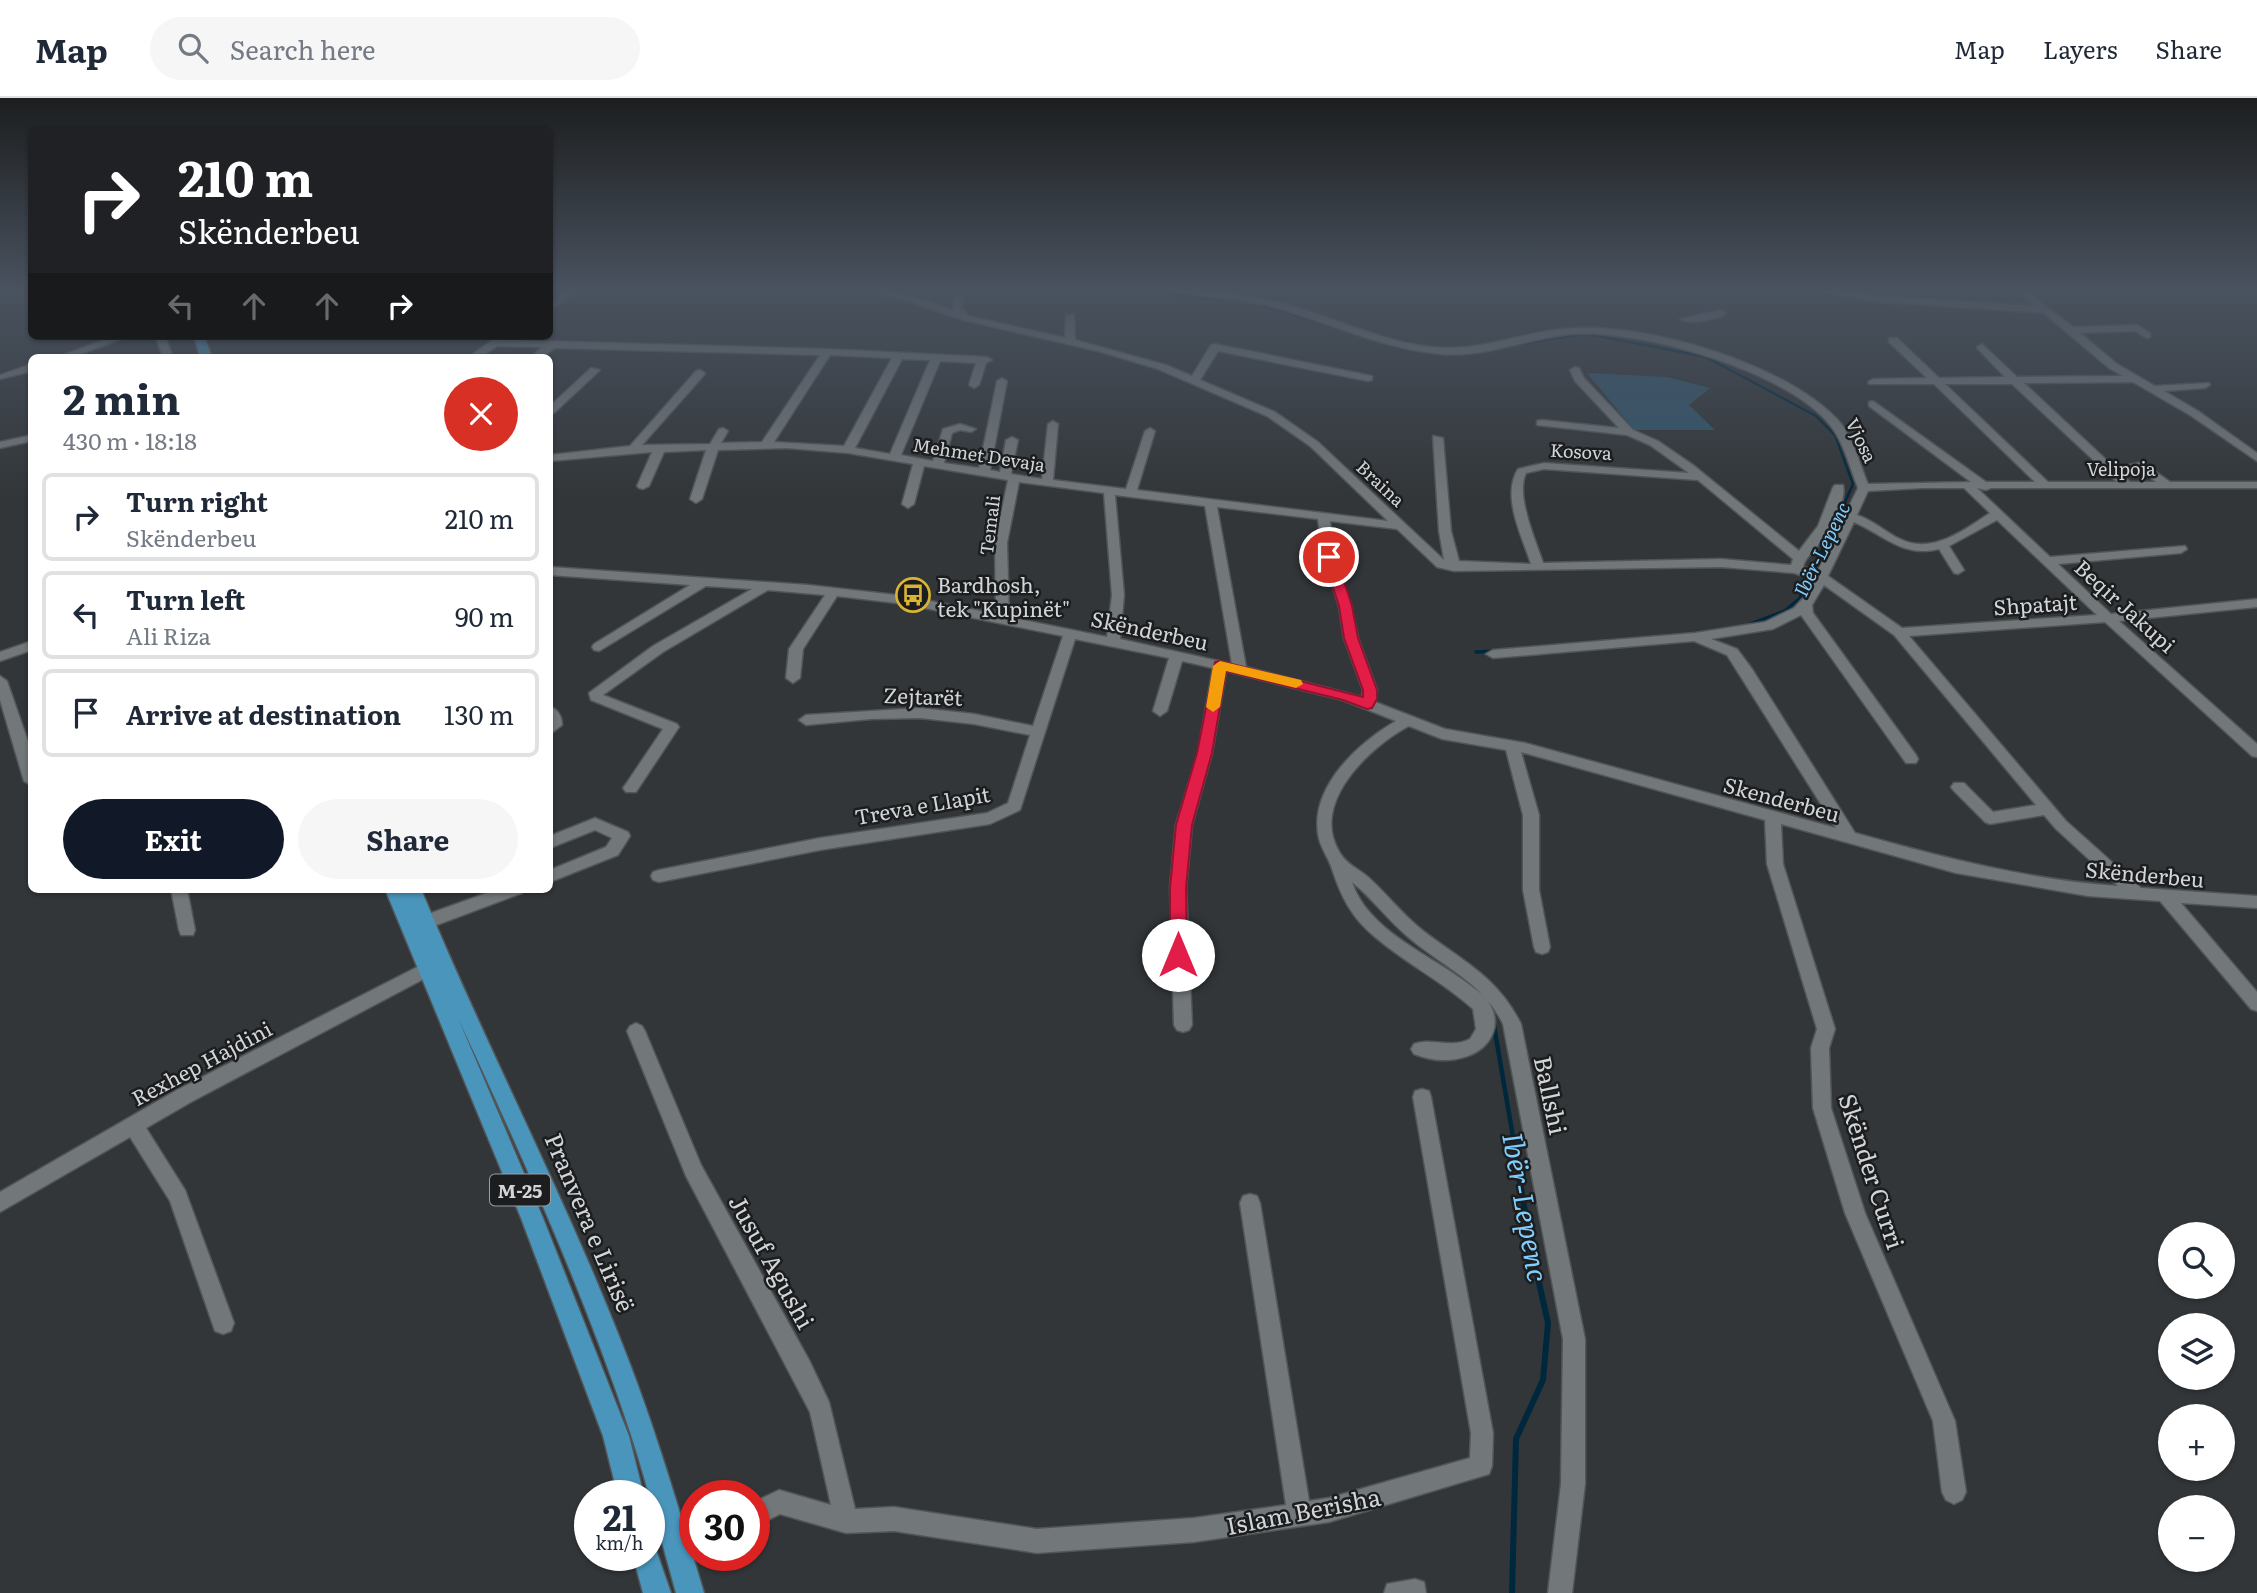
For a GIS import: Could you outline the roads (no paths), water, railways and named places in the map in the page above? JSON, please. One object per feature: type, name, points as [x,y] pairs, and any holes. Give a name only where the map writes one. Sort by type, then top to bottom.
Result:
[{"type":"main road","name":"M-25","points":[[396,893],[531,1218],[616,1436],[627,1480]]},
{"type":"main road","name":"Pranvera e Lirisë","points":[[414,893],[511,1110],[608,1337],[679,1529]]},
{"type":"main road","points":[[650,1571],[657,1593]]},
{"type":"main road","name":"Pranvera e Lirisë","points":[[688,1571],[690,1593]]},
{"type":"street","points":[[766,445],[823,358]]},
{"type":"street","points":[[848,450],[898,358]]},
{"type":"street","points":[[946,358],[984,360],[974,385]]},
{"type":"street","name":"Braina","points":[[1125,358],[1195,380],[1271,414],[1314,444],[1402,526],[1434,561],[1454,567],[1721,563],[1799,566],[1822,578]]},
{"type":"street","points":[[1195,380],[1208,358]]},
{"type":"street","points":[[1268,358],[1368,378]]},
{"type":"street","name":"Vjosa","points":[[1725,358],[1799,394],[1834,422],[1864,488],[1822,578],[1808,600]]},
{"type":"street","points":[[1911,358],[2046,486]]},
{"type":"street","points":[[1991,358],[2009,379],[2081,440],[2126,484]]},
{"type":"street","points":[[2103,358],[2202,418],[2257,458]]},
{"type":"street","points":[[894,458],[935,360]]},
{"type":"street","points":[[3,377],[28,369]]},
{"type":"street","points":[[553,408],[595,370]]},
{"type":"street","points":[[1575,370],[1579,379],[1629,432],[1670,453],[1799,566],[1835,500],[1839,487]]},
{"type":"street","points":[[633,449],[699,373]]},
{"type":"street","points":[[1873,382],[2137,379]]},
{"type":"street","points":[[984,471],[1002,381]]},
{"type":"street","points":[[2154,389],[2205,385]]},
{"type":"street","points":[[1873,404],[1986,487]]},
{"type":"street","points":[[1541,422],[1629,432]]},
{"type":"street","points":[[1047,483],[1054,424]]},
{"type":"street","points":[[938,465],[947,431],[960,427],[971,429]]},
{"type":"street","points":[[696,499],[713,447],[723,431]]},
{"type":"street","points":[[1130,492],[1150,431]]},
{"type":"street","points":[[1437,438],[1445,531],[1454,567]]},
{"type":"street","points":[[0,445],[28,439]]},
{"type":"street","name":"Temali","points":[[1003,620],[1001,543],[1012,440]]},
{"type":"street","name":"Mehmet Devaja","points":[[553,458],[633,449],[766,445],[848,450],[1047,483],[1402,526]]},
{"type":"street","points":[[643,486],[659,449]]},
{"type":"street","points":[[908,504],[919,462]]},
{"type":"street","points":[[2134,465],[2142,465],[2167,485]]},
{"type":"street","name":"Kosova","points":[[1538,566],[1518,504],[1516,480],[1522,471],[1544,466],[1698,477]]},
{"type":"street","name":"Velipoja","points":[[1864,488],[1922,485],[2257,485]]},
{"type":"street","name":"Beqir Jakupi","points":[[1969,487],[2131,640],[2257,752]]},
{"type":"street","points":[[1109,489],[1118,595],[1113,642]]},
{"type":"street","points":[[1210,502],[1240,670]]},
{"type":"street","points":[[1851,517],[1867,521],[1893,541],[1910,549],[1942,544],[1996,515]]},
{"type":"street","points":[[1324,516],[1329,557],[1345,606],[1351,638],[1370,690],[1369,706]]},
{"type":"street","points":[[1942,544],[1958,570]]},
{"type":"street","points":[[2048,561],[2181,549]]},
{"type":"street","name":"Skënderbeu","points":[[553,571],[766,586],[905,600],[1240,670],[1348,696],[1442,734],[1519,747]]},
{"type":"street","points":[[1822,578],[1899,632],[2048,809],[2104,866],[2138,894]]},
{"type":"street","points":[[599,648],[701,583]]},
{"type":"street","points":[[631,788],[672,727],[596,697],[596,693],[658,649],[766,586]]},
{"type":"street","points":[[793,678],[796,649],[834,592]]},
{"type":"street","points":[[1493,654],[1695,637],[1768,626],[1799,611],[1808,600],[1831,592],[1860,603]]},
{"type":"street","points":[[1808,600],[1806,613],[1911,760]]},
{"type":"street","name":"Shpatajt","points":[[1899,632],[2110,618],[2257,603]]},
{"type":"street","name":"Treva e Llapit","points":[[659,876],[820,844],[990,818],[1015,806],[1070,634]]},
{"type":"street","points":[[1695,637],[1732,652],[1740,662],[1850,838]]},
{"type":"street","points":[[0,657],[28,646]]},
{"type":"street","points":[[1160,711],[1177,655]]},
{"type":"street","points":[[1183,1025],[1178,888],[1184,825],[1205,753],[1220,666]]},
{"type":"street","points":[[0,681],[28,767]]},
{"type":"street","name":"Zejtarët","points":[[806,720],[880,713],[934,713],[991,721],[1037,732]]},
{"type":"street","points":[[1404,720],[1351,765],[1336,784],[1325,807],[1324,820],[1331,851],[1350,898],[1376,927],[1481,1006],[1485,1030],[1479,1042],[1468,1049],[1435,1053],[1420,1049]]},
{"type":"street","points":[[1519,747],[1531,816],[1531,890],[1542,947]]},
{"type":"street","name":"Skenderbeu","points":[[1519,747],[1956,867],[2030,882]]},
{"type":"street","points":[[1959,787],[1990,818],[2048,809]]},
{"type":"street","name":"Skënder Curri","points":[[1773,817],[1775,864],[1826,1029],[1820,1048],[1822,1108],[1855,1213],[1944,1421],[1954,1492]]},
{"type":"street","points":[[553,841],[596,824],[622,836],[612,851],[553,875]]},
{"type":"street","name":"Ballshi","points":[[1338,863],[1362,880],[1385,908],[1410,929],[1487,984],[1506,1009],[1512,1024],[1574,1339],[1573,1484],[1560,1593]]},
{"type":"street","name":"Skënderbeu","points":[[2030,882],[2166,897],[2257,902]]},
{"type":"street","points":[[180,893],[187,930]]},
{"type":"street","points":[[426,922],[505,893]]},
{"type":"street","points":[[2166,897],[2257,1003]]},
{"type":"street","name":"Rexhep Hajdini","points":[[0,1203],[132,1125],[427,970]]},
{"type":"street","name":"Jusuf Agushi","points":[[636,1031],[693,1170],[802,1368],[821,1410],[846,1521]]},
{"type":"street","name":"Islam Berisha","points":[[770,1507],[779,1502],[846,1521],[894,1519],[1037,1541],[1194,1530],[1329,1510],[1481,1466],[1482,1433],[1422,1097]]},
{"type":"street","points":[[132,1125],[178,1197],[223,1323]]},
{"type":"street","points":[[1250,1203],[1299,1513]]},
{"type":"waterway","name":"Ibër-Lepenc","points":[[1707,358],[1816,416],[1835,435],[1853,484],[1842,509]]},
{"type":"waterway","name":"Ibër-Lepenc","points":[[1748,625],[1785,611],[1800,598],[1842,507]]},
{"type":"waterway","name":"Ibër-Lepenc","points":[[1476,652],[1496,651]]},
{"type":"waterway","name":"Ibër-Lepenc","points":[[1492,1014],[1514,1143]]},
{"type":"waterway","name":"Ibër-Lepenc","points":[[1512,1593],[1516,1439],[1543,1380],[1548,1323],[1531,1247],[1513,1141]]},
{"type":"place","name":"Bardhosh, tek \"Kupinët\"","points":[[913,595]]}]
